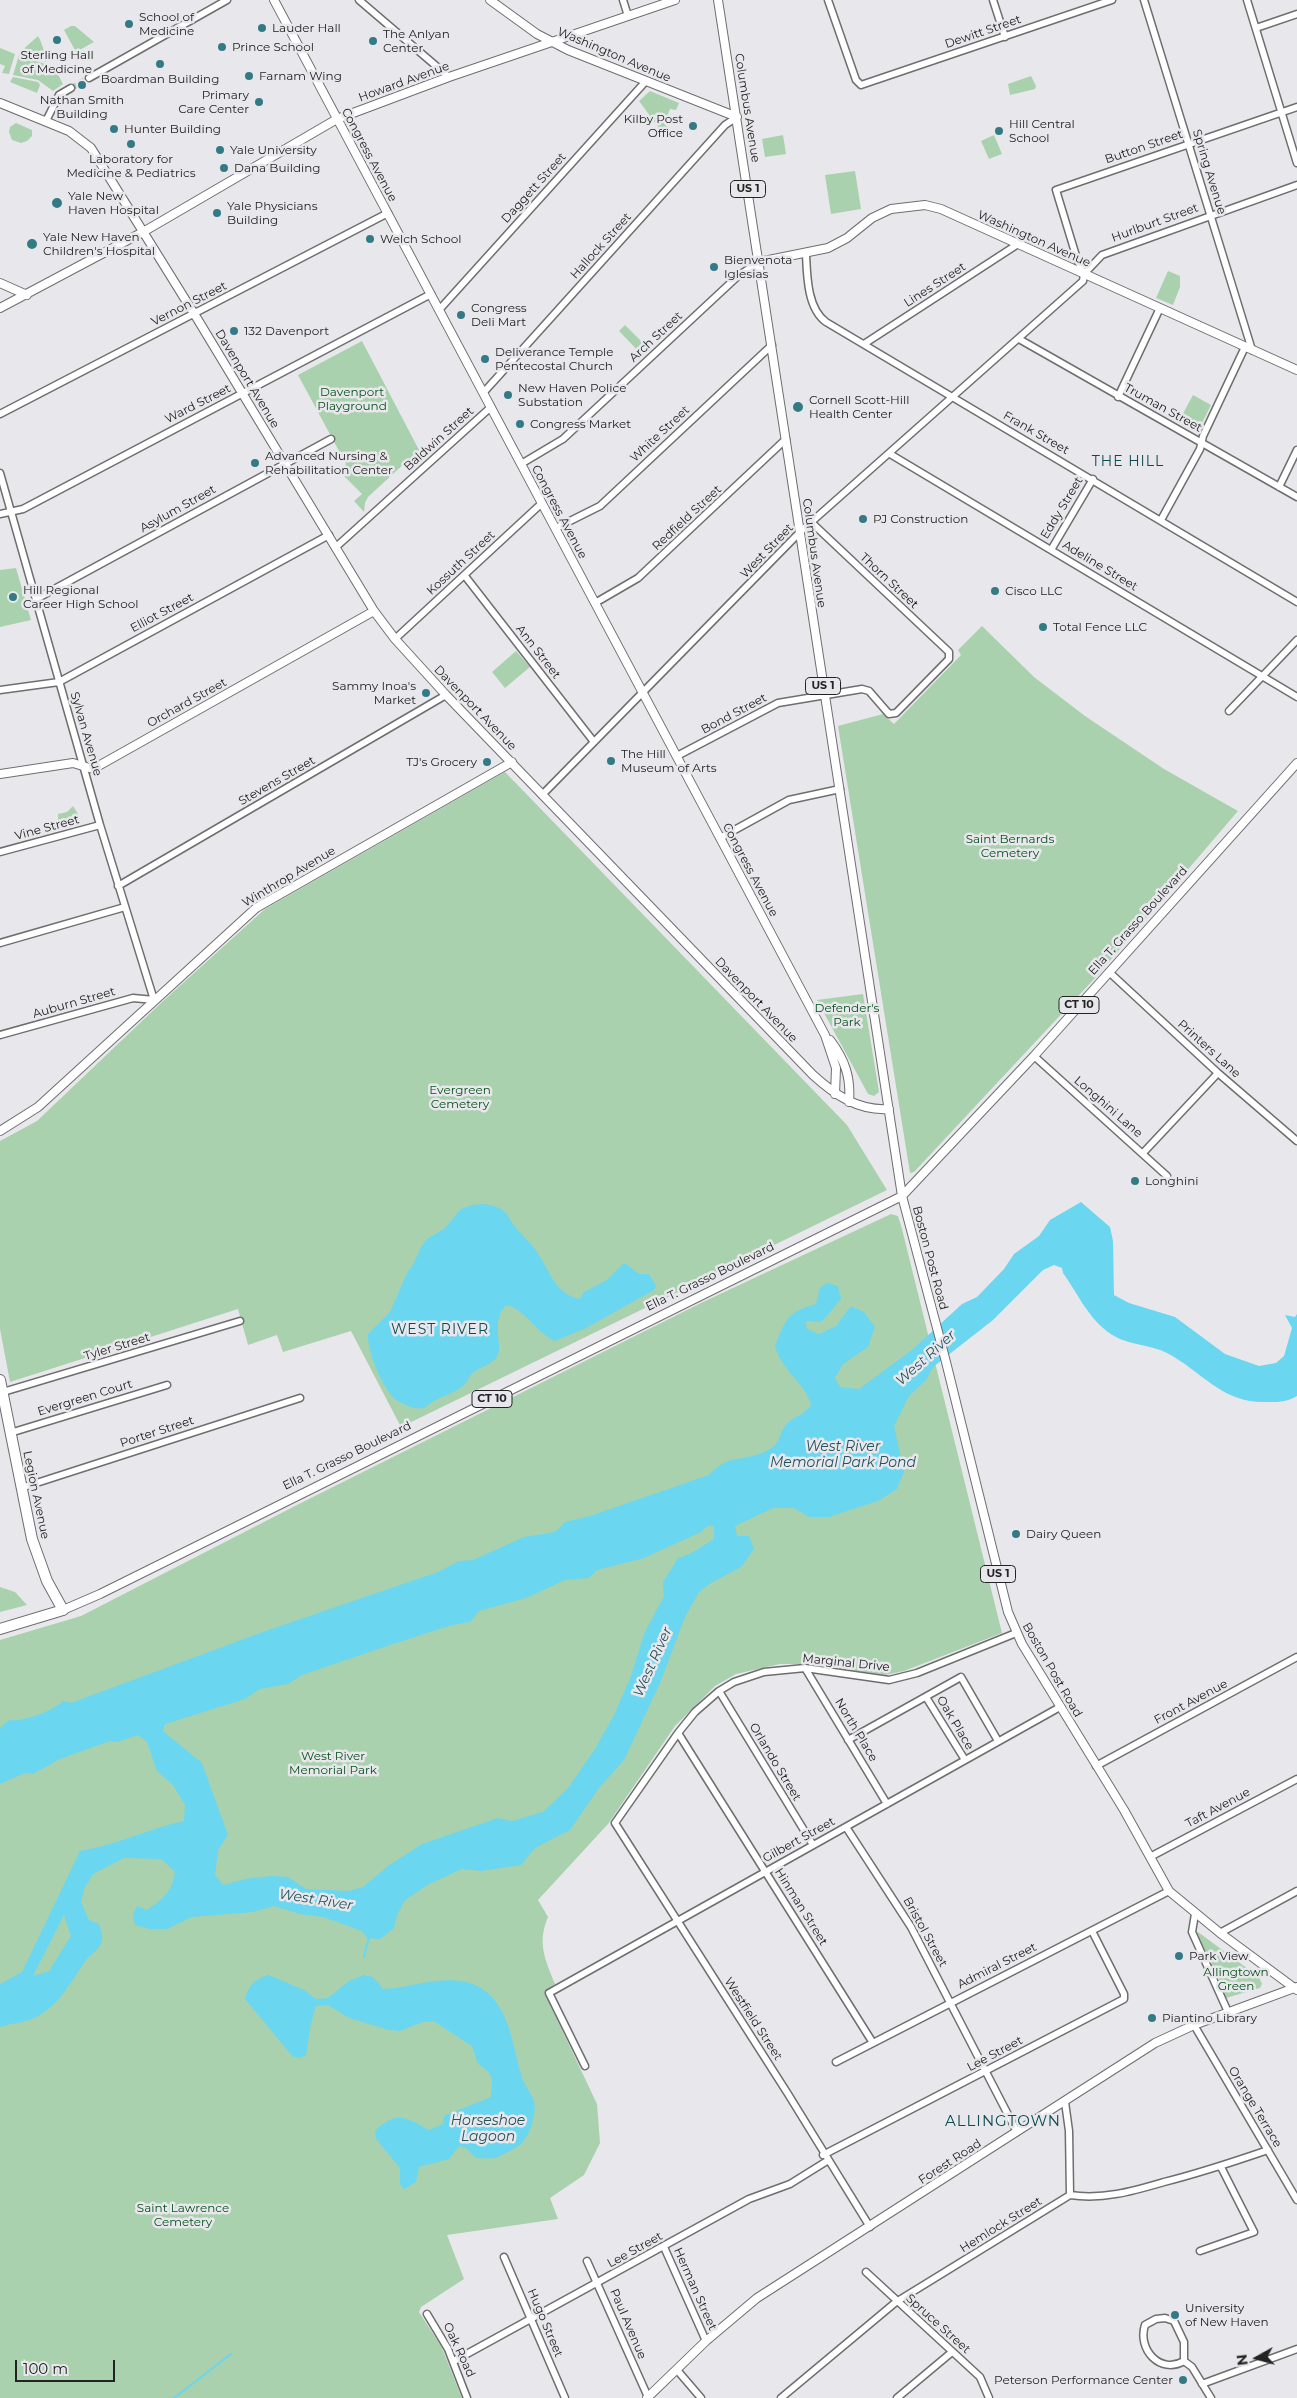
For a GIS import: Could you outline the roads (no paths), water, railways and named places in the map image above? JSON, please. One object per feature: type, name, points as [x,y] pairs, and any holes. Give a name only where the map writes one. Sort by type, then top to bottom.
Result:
[{"type":"highway","name":"Legion Avenue","points":[[0,1380],[21,1488],[37,1555],[63,1610]]},
{"type":"highway","name":"Ella T. Grasso Boulevard","points":[[0,1629],[63,1610]]},
{"type":"main road","name":"Congress Avenue","points":[[274,0],[825,1035],[836,1068],[835,1094]]},
{"type":"main road","name":"Washington Avenue","points":[[490,0],[537,34],[581,56],[737,117]]},
{"type":"main road","name":"Howard Avenue","points":[[0,308],[143,232],[337,119],[449,77],[675,0]]},
{"type":"main road","name":"Columbus Avenue","points":[[718,0],[888,1109]]},
{"type":"main road","name":"Davenport Avenue","points":[[0,103],[70,132],[91,148],[374,611],[395,639],[446,695],[813,1075],[835,1094],[849,1102],[869,1109],[888,1109]]},
{"type":"main road","name":"Washington Avenue","points":[[759,262],[806,254],[837,244],[882,213],[909,206],[924,205],[941,209],[1297,370]]},
{"type":"main road","points":[[0,283],[27,295]]},
{"type":"main road","name":"Orchard Street","points":[[0,774],[74,763],[93,768],[374,611]]},
{"type":"main road","name":"Winthrop Avenue","points":[[0,1131],[38,1107],[256,908],[512,762]]},
{"type":"main road","name":"Ella T. Grasso Boulevard","points":[[63,1610],[100,1594],[902,1196],[1034,1056],[1297,763]]},
{"type":"main road","name":"Congress Avenue","points":[[825,1035],[837,1050],[846,1067],[850,1082],[849,1102]]},
{"type":"main road","name":"US 1","points":[[888,1109],[902,1196]]},
{"type":"main road","name":"Boston Post Road","points":[[902,1196],[946,1362],[1008,1612],[1016,1633],[1169,1891],[1195,1914],[1296,1988]]},
{"type":"main road","name":"Forest Road","points":[[647,2397],[706,2341],[757,2298],[1155,2043],[1194,2024],[1296,1988]]},
{"type":"street","points":[[89,78],[227,0]]},
{"type":"street","points":[[359,0],[449,77]]},
{"type":"street","points":[[623,0],[628,16]]},
{"type":"street","name":"Dewitt Street","points":[[828,0],[856,80],[861,85],[1112,0]]},
{"type":"street","points":[[993,0],[1005,37]]},
{"type":"street","name":"Spring Avenue","points":[[1144,0],[1211,215],[1249,349]]},
{"type":"street","points":[[1247,0],[1297,163]]},
{"type":"street","points":[[1256,28],[1297,14]]},
{"type":"street","name":"Daggett Street","points":[[440,310],[646,81]]},
{"type":"street","points":[[46,121],[58,95],[72,88]]},
{"type":"street","name":"Button Street","points":[[1084,274],[1077,259],[1056,190],[1297,107]]},
{"type":"street","name":"Hallock Street","points":[[484,392],[725,125],[737,117]]},
{"type":"street","name":"Hurlburt Street","points":[[1084,274],[1102,255],[1297,186]]},
{"type":"street","name":"Vernon Street","points":[[0,414],[388,213]]},
{"type":"street","name":"Lines Street","points":[[864,344],[1018,244]]},
{"type":"street","name":"Frank Street","points":[[806,254],[811,297],[815,310],[823,320],[1297,602]]},
{"type":"street","name":"Arch Street","points":[[521,464],[563,439],[738,276],[759,262]]},
{"type":"street","name":"West Street","points":[[542,795],[800,532],[1083,281],[1084,274]]},
{"type":"street","name":"Ward Street","points":[[0,514],[12,513],[243,394],[431,294]]},
{"type":"street","points":[[1118,397],[1160,308]]},
{"type":"street","name":"Truman Street","points":[[1018,339],[1297,497]]},
{"type":"street","name":"White Street","points":[[556,528],[600,506],[772,345]]},
{"type":"street","points":[[1161,520],[1200,449],[1201,442],[1249,349]]},
{"type":"street","name":"Baldwin Street","points":[[336,547],[491,407]]},
{"type":"street","name":"Redfield Street","points":[[595,603],[638,578],[786,439]]},
{"type":"street","name":"Asylum Street","points":[[36,599],[285,463],[331,440]]},
{"type":"street","points":[[1279,487],[1297,450]]},
{"type":"street","name":"Adeline Street","points":[[890,454],[1297,698]]},
{"type":"street","name":"Sylvan Avenue","points":[[0,473],[100,825],[154,1000]]},
{"type":"street","name":"Eddy Street","points":[[1051,550],[1093,479]]},
{"type":"street","name":"Kossuth Street","points":[[395,639],[542,503]]},
{"type":"street","name":"Thorn Street","points":[[812,523],[950,655],[949,659],[896,713],[890,714],[868,691],[862,689]]},
{"type":"street","name":"Elliot Street","points":[[0,690],[59,682],[328,536]]},
{"type":"street","name":"Ann Street","points":[[465,576],[594,742]]},
{"type":"street","points":[[1229,712],[1297,640]]},
{"type":"street","name":"Bond Street","points":[[677,756],[778,703],[862,689]]},
{"type":"street","name":"Stevens Street","points":[[118,886],[446,695]]},
{"type":"street","points":[[720,838],[789,800],[840,788]]},
{"type":"street","name":"Vine Street","points":[[0,852],[100,825]]},
{"type":"street","points":[[0,943],[125,907]]},
{"type":"street","name":"Printers Lane","points":[[1109,972],[1218,1073],[1297,1141]]},
{"type":"street","name":"Auburn Street","points":[[0,1036],[133,998],[154,1000]]},
{"type":"street","name":"Longhini Lane","points":[[1034,1056],[1167,1176]]},
{"type":"street","points":[[1143,1153],[1218,1073]]},
{"type":"street","name":"Tyler Street","points":[[1,1393],[240,1321]]},
{"type":"street","name":"Evergreen Court","points":[[10,1433],[167,1385]]},
{"type":"street","name":"Porter Street","points":[[21,1488],[300,1398]]},
{"type":"street","name":"Marginal Drive","points":[[615,1823],[678,1732],[695,1712],[719,1691],[746,1676],[764,1672],[805,1668],[889,1680],[917,1673],[1016,1633]]},
{"type":"street","name":"Front Avenue","points":[[1096,1766],[1297,1657]]},
{"type":"street","name":"North Place","points":[[805,1668],[887,1804]]},
{"type":"street","points":[[848,1740],[960,1677],[998,1741]]},
{"type":"street","name":"Orlando Street","points":[[719,1691],[813,1846]]},
{"type":"street","name":"Oak Place","points":[[926,1697],[965,1760]]},
{"type":"street","name":"Gilbert Street","points":[[585,2066],[549,1993],[1060,1707]]},
{"type":"street","name":"Hinman Street","points":[[678,1732],[873,2043]]},
{"type":"street","name":"Taft Avenue","points":[[1150,1857],[1297,1779]]},
{"type":"street","name":"Westfield Street","points":[[615,1823],[788,2094],[825,2158],[870,2227]]},
{"type":"street","name":"Bristol Street","points":[[846,1827],[912,1926],[1017,2132]]},
{"type":"street","name":"Admiral Street","points":[[836,2062],[1169,1891]]},
{"type":"street","points":[[1220,1933],[1297,1891]]},
{"type":"street","points":[[1195,1914],[1192,1932],[1228,2012]]},
{"type":"street","name":"Lee Street","points":[[454,2362],[749,2199],[790,2184],[825,2158],[1124,1999],[1124,1994],[1092,1931]]},
{"type":"street","name":"Orange Terrace","points":[[1194,2024],[1297,2200]]},
{"type":"street","points":[[1065,2102],[1069,2131],[1070,2196],[1088,2198],[1117,2195],[1221,2167],[1268,2150]]},
{"type":"street","points":[[1200,2251],[1254,2232],[1221,2167]]},
{"type":"street","name":"Hemlock Street","points":[[781,2398],[896,2302],[1070,2196]]},
{"type":"street","name":"Herman Street","points":[[664,2246],[706,2341]]},
{"type":"street","name":"Hugo Street","points":[[504,2257],[565,2398]]},
{"type":"street","name":"Paul Avenue","points":[[587,2261],[647,2397]]},
{"type":"street","name":"Spruce Street","points":[[866,2272],[896,2302],[980,2377],[989,2398]]},
{"type":"street","name":"Oak Road","points":[[427,2314],[439,2331],[454,2362],[467,2398]]},
{"type":"street","points":[[1165,2318],[1174,2321],[1184,2342],[1184,2361],[1169,2366],[1156,2361],[1145,2345],[1143,2332],[1145,2325],[1156,2319],[1165,2318]]},
{"type":"street","points":[[1202,2384],[1297,2349]]},
{"type":"street","points":[[897,2398],[952,2352]]},
{"type":"street","points":[[1184,2361],[1192,2367],[1211,2398]]},
{"type":"street","points":[[676,2370],[701,2398]]},
{"type":"water","points":[[1081,1202],[1110,1227],[1113,1241],[1114,1295],[1129,1303],[1175,1317],[1225,1354],[1259,1366],[1276,1363],[1284,1356],[1292,1328],[1285,1315],[1295,1317],[1297,1314],[1297,1396],[1279,1402],[1268,1402],[1238,1398],[1225,1392],[1167,1353],[1122,1340],[1107,1331],[1086,1308],[1063,1273],[1062,1268],[1054,1265],[1043,1270],[993,1320],[933,1367],[926,1380],[909,1396],[894,1426],[904,1472],[897,1489],[878,1501],[829,1517],[809,1517],[794,1508],[773,1508],[735,1526],[737,1536],[749,1536],[754,1549],[741,1567],[711,1583],[699,1592],[685,1617],[660,1683],[624,1760],[599,1788],[570,1830],[535,1848],[521,1865],[482,1871],[462,1869],[429,1884],[405,1900],[397,1915],[394,1928],[380,1939],[367,1938],[362,1931],[323,1917],[300,1914],[274,1906],[253,1912],[192,1917],[167,1929],[149,1929],[135,1925],[133,1914],[137,1906],[147,1910],[162,1898],[172,1885],[175,1872],[161,1859],[124,1858],[93,1874],[84,1889],[81,1902],[89,1920],[99,1924],[102,1934],[98,1949],[86,1960],[64,1993],[51,2007],[30,2020],[0,2027],[0,1984],[22,1972],[80,1851],[184,1821],[185,1805],[173,1785],[157,1771],[147,1742],[138,1735],[117,1742],[110,1741],[60,1759],[33,1774],[25,1773],[0,1784],[0,1728],[9,1720],[21,1720],[38,1715],[59,1705],[63,1701],[71,1703],[260,1633],[438,1572],[459,1561],[473,1560],[524,1537],[555,1532],[565,1522],[590,1516],[709,1475],[728,1461],[754,1456],[769,1450],[777,1442],[785,1426],[792,1419],[805,1412],[811,1405],[805,1391],[783,1363],[775,1346],[789,1318],[799,1310],[816,1304],[820,1288],[827,1283],[838,1286],[841,1299],[821,1321],[805,1322],[807,1329],[819,1334],[836,1326],[851,1306],[864,1312],[875,1327],[868,1347],[843,1364],[835,1378],[840,1387],[859,1389],[912,1350],[962,1304],[977,1297],[1004,1269],[1014,1254],[1039,1236],[1050,1220]],"holes":[[[707,1526],[714,1526],[714,1539],[692,1553],[678,1558],[663,1582],[664,1596],[644,1634],[631,1676],[614,1715],[595,1749],[568,1788],[543,1812],[512,1821],[498,1818],[422,1844],[388,1866],[363,1887],[348,1891],[306,1889],[288,1877],[271,1876],[245,1879],[223,1885],[215,1875],[218,1850],[228,1835],[202,1763],[163,1731],[165,1724],[245,1699],[260,1689],[288,1684],[302,1675],[393,1644],[452,1625],[470,1622],[479,1611],[526,1598],[565,1580],[589,1578],[597,1570],[644,1558],[701,1532]],[[64,1915],[71,1936],[49,1971],[33,1976]]]},
{"type":"water","points":[[485,1204],[505,1212],[517,1229],[537,1251],[555,1282],[565,1293],[580,1299],[584,1292],[607,1280],[623,1264],[626,1264],[639,1274],[649,1274],[656,1286],[654,1290],[586,1328],[555,1341],[542,1333],[517,1309],[505,1306],[498,1320],[499,1352],[497,1357],[489,1364],[472,1373],[461,1388],[434,1401],[425,1408],[407,1406],[395,1399],[383,1383],[372,1358],[368,1334],[390,1312],[407,1273],[427,1239],[444,1229],[461,1209],[472,1205]]},
{"type":"water","name":"Horseshoe Lagoon","points":[[269,1975],[304,1990],[316,1999],[328,1998],[349,1981],[364,1975],[373,1977],[383,1989],[454,1980],[477,1986],[488,1993],[496,2002],[508,2024],[522,2078],[534,2101],[534,2118],[524,2140],[512,2150],[493,2158],[476,2158],[466,2148],[459,2146],[449,2159],[419,2167],[416,2182],[404,2189],[400,2184],[400,2168],[376,2139],[375,2131],[382,2124],[395,2118],[407,2119],[429,2130],[443,2124],[444,2116],[491,2097],[492,2081],[490,2074],[478,2064],[472,2046],[435,2022],[423,2022],[400,2031],[389,2030],[349,2018],[328,2005],[316,2006],[306,2055],[300,2058],[293,2057],[245,1999],[253,1983]]},
{"type":"waterway","points":[[364,1957],[369,1937]]},
{"type":"waterway","points":[[174,2398],[231,2354]]},
{"type":"tunnel","points":[[71,88],[89,78]]},
{"type":"place","name":"School of Medicine","points":[[129,24]]},
{"type":"place","name":"Lauder Hall","points":[[262,28]]},
{"type":"place","name":"Sterling Hall of Medicine","points":[[57,40]]},
{"type":"place","name":"The Anlyan Center","points":[[373,41]]},
{"type":"place","name":"Prince School","points":[[222,47]]},
{"type":"place","name":"Boardman Building","points":[[160,64]]},
{"type":"place","name":"Farnam Wing","points":[[249,76]]},
{"type":"place","name":"Nathan Smith Building","points":[[82,85]]},
{"type":"place","name":"Primary Care Center","points":[[259,102]]},
{"type":"place","name":"Kilby Post Office","points":[[693,126]]},
{"type":"place","name":"Hunter Building","points":[[114,129]]},
{"type":"place","name":"Hill Central School","points":[[999,131]]},
{"type":"place","name":"Laboratory for Medicine & Pediatrics","points":[[131,144]]},
{"type":"place","name":"Yale University","points":[[220,150]]},
{"type":"place","name":"Dana Building","points":[[224,168]]},
{"type":"place","name":"Yale New Haven Hospital","points":[[57,203]]},
{"type":"place","name":"Yale Physicians Building","points":[[217,213]]},
{"type":"place","name":"Welch School","points":[[370,239]]},
{"type":"place","name":"Yale New Haven Children's Hospital","points":[[32,244]]},
{"type":"place","name":"Bienvenota Iglesias","points":[[714,267]]},
{"type":"place","name":"Congress Deli Mart","points":[[461,315]]},
{"type":"place","name":"132 Davenport","points":[[234,331]]},
{"type":"place","name":"Deliverance Temple Pentecostal Church","points":[[485,359]]},
{"type":"place","name":"New Haven Police Substation","points":[[508,395]]},
{"type":"place","name":"Cornell Scott-Hill Health Center","points":[[798,407]]},
{"type":"place","name":"Congress Market","points":[[520,424]]},
{"type":"place","name":"Advanced Nursing & Rehabilitation Center","points":[[255,463]]},
{"type":"place","name":"PJ Construction","points":[[863,519]]},
{"type":"place","name":"Cisco LLC","points":[[995,591]]},
{"type":"place","name":"Hill Regional Career High School","points":[[13,597]]},
{"type":"place","name":"Total Fence LLC","points":[[1043,627]]},
{"type":"place","name":"Sammy Inoa's Market","points":[[426,693]]},
{"type":"place","name":"The Hill Museum of Arts","points":[[611,761]]},
{"type":"place","name":"TJ's Grocery","points":[[487,762]]},
{"type":"place","name":"Longhini","points":[[1135,1181]]},
{"type":"place","name":"Dairy Queen","points":[[1016,1534]]},
{"type":"place","name":"Park View","points":[[1179,1956]]},
{"type":"place","name":"Piantino Library","points":[[1152,2018]]},
{"type":"place","name":"University of New Haven","points":[[1175,2315]]},
{"type":"place","name":"Peterson Performance Center","points":[[1183,2380]]},
{"type":"district","name":"THE HILL","points":[[1128,462]]},
{"type":"district","name":"WEST RIVER","points":[[440,1330]]},
{"type":"district","name":"ALLINGTOWN","points":[[1003,2122]]},
{"type":"park label","name":"Davenport Playground","points":[[352,399]]},
{"type":"park label","name":"Saint Bernards Cemetery","points":[[1010,846]]},
{"type":"park label","name":"Defender's Park","points":[[847,1015]]},
{"type":"park label","name":"Evergreen Cemetery","points":[[460,1097]]},
{"type":"park label","name":"West River Memorial Park","points":[[333,1763]]},
{"type":"park label","name":"Allingtown Green","points":[[1236,1979]]},
{"type":"park label","name":"Saint Lawrence Cemetery","points":[[183,2215]]},
{"type":"water label","name":"West River","points":[[926,1358]]},
{"type":"water label","name":"West River Memorial Park Pond","points":[[843,1455]]},
{"type":"water label","name":"West River","points":[[653,1662]]},
{"type":"water label","name":"West River","points":[[316,1900]]}]
